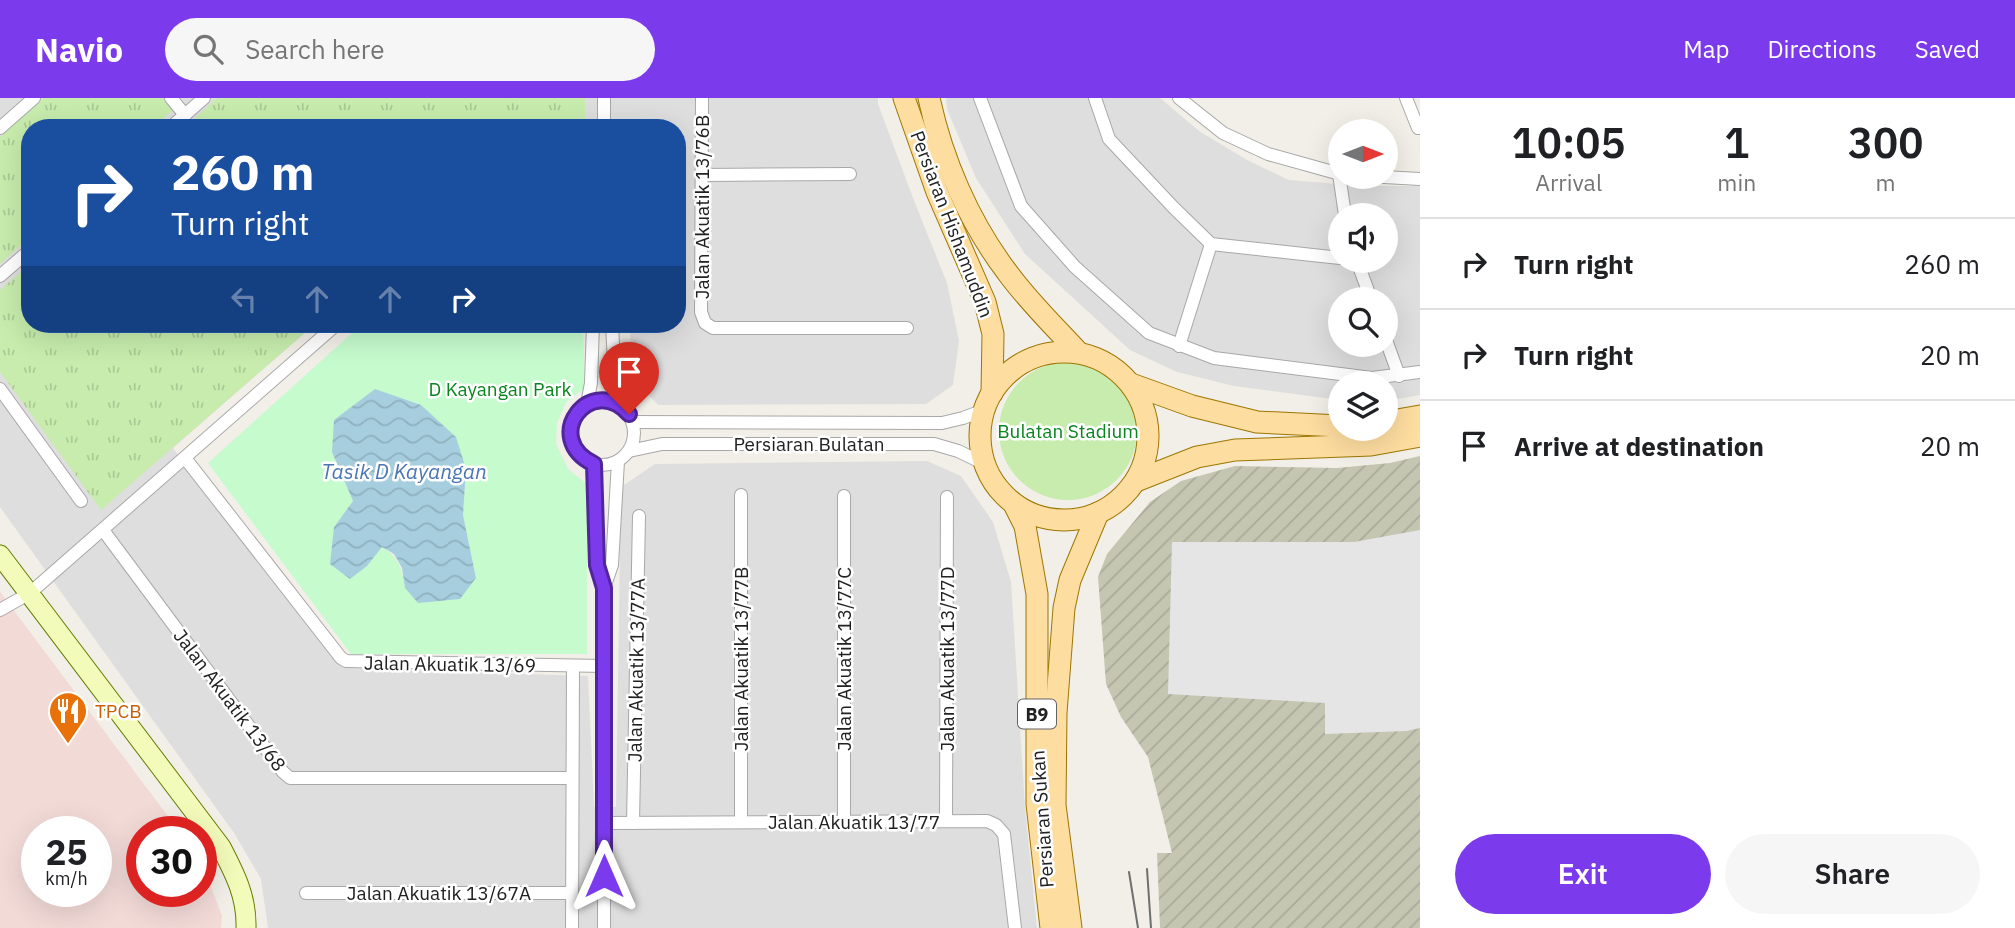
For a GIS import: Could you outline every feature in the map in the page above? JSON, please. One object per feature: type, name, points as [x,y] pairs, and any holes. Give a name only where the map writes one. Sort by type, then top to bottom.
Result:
[{"type":"main road","name":"Persiaran Hishamuddin","points":[[904,98],[937,192],[985,302],[993,334],[987,402]]},
{"type":"main road","name":"Persiaran Hishamuddin","points":[[929,98],[943,147],[979,231],[1038,310],[1078,352]]},
{"type":"main road","name":"B9","points":[[1053,352],[1078,352],[1098,358],[1131,384],[1143,407],[1149,432],[1146,457],[1136,481],[1119,500],[1098,513],[1069,521],[1040,517],[1014,504],[996,486],[985,464],[980,434],[987,402],[1007,373],[1029,359],[1053,352]]},
{"type":"main road","name":"B9","points":[[1131,384],[1192,406],[1257,422],[1328,425]]},
{"type":"main road","points":[[1398,420],[1420,416]]},
{"type":"main road","name":"B9","points":[[1136,481],[1197,457],[1235,450],[1371,445],[1420,436]]},
{"type":"main road","name":"Persiaran Sukan","points":[[1014,504],[1027,536],[1037,594],[1037,804],[1051,928]]},
{"type":"main road","name":"Persiaran Sukan","points":[[1071,928],[1055,806],[1056,713],[1064,608],[1070,580],[1098,513]]},
{"type":"street","points":[[0,128],[34,98]]},
{"type":"street","points":[[171,98],[185,115]]},
{"type":"street","points":[[180,119],[204,98]]},
{"type":"street","points":[[604,98],[604,119]]},
{"type":"street","name":"Jalan Akuatik 13/76B","points":[[702,98],[701,312],[705,323],[713,328],[906,328]]},
{"type":"street","points":[[980,98],[1021,205],[1074,267],[1149,333],[1214,358],[1372,378],[1420,372]]},
{"type":"street","points":[[1095,98],[1109,139],[1211,244],[1328,257]]},
{"type":"street","points":[[1179,98],[1223,133],[1268,154],[1328,171]]},
{"type":"street","points":[[1406,98],[1418,128]]},
{"type":"street","points":[[702,175],[850,174]]},
{"type":"street","points":[[1398,178],[1420,179]]},
{"type":"street","points":[[1179,346],[1211,244]]},
{"type":"street","points":[[0,276],[21,258]]},
{"type":"street","points":[[0,609],[30,593],[327,333]]},
{"type":"street","points":[[587,404],[591,383],[593,333]]},
{"type":"street","points":[[612,333],[616,403]]},
{"type":"street","points":[[1392,357],[1399,376]]},
{"type":"street","points":[[0,389],[81,501]]},
{"type":"street","points":[[596,401],[616,403],[633,422],[634,437],[629,451],[618,461],[602,466],[584,460],[576,452],[571,442],[572,420],[587,404],[596,401]]},
{"type":"street","name":"Persiaran Bulatan","points":[[633,422],[943,423],[963,418],[987,402]]},
{"type":"street","name":"Persiaran Bulatan","points":[[629,451],[662,444],[934,444],[958,451],[985,464]]},
{"type":"street","name":"Jalan Akuatik 13/69","points":[[185,458],[346,661],[604,666]]},
{"type":"street","points":[[604,588],[612,565],[618,461]]},
{"type":"street","points":[[594,464],[597,565],[604,588],[604,928]]},
{"type":"street","name":"Jalan Akuatik 13/77B","points":[[741,495],[741,822]]},
{"type":"street","name":"Jalan Akuatik 13/77C","points":[[844,496],[844,822]]},
{"type":"street","name":"Jalan Akuatik 13/77D","points":[[946,821],[947,496]]},
{"type":"street","name":"Jalan Akuatik 13/77A","points":[[633,823],[639,516]]},
{"type":"street","name":"Jalan Akuatik 13/68","points":[[103,530],[224,696],[282,772],[290,778],[572,778]]},
{"type":"street","points":[[0,555],[221,847],[241,885],[246,928]]},
{"type":"street","points":[[572,928],[573,666]]},
{"type":"street","name":"Jalan Akuatik 13/77","points":[[604,823],[987,821],[996,825],[1004,834],[1015,928]]},
{"type":"street","name":"Jalan Akuatik 13/67A","points":[[306,893],[572,893]]},
{"type":"shaded area","points":[[0,98],[878,98],[913,198],[947,283],[959,341],[953,385],[926,404],[658,405],[632,377],[630,333],[686,333],[686,119],[21,119],[21,333],[305,333],[173,448],[343,668],[588,676],[594,807],[616,807],[621,487],[655,464],[927,461],[961,476],[993,522],[1011,582],[1025,808],[1037,928],[268,928],[261,879],[234,833],[0,507]]},
{"type":"shaded area","points":[[946,98],[1160,98],[1199,131],[1247,160],[1289,180],[1328,183],[1328,189],[1398,189],[1398,186],[1420,186],[1420,395],[1398,399],[1398,371],[1328,371],[1328,398],[1234,386],[1177,372],[1130,350],[1025,254],[976,178],[947,109]]},
{"type":"shaded area","points":[[1420,456],[1420,928],[1160,928],[1157,853],[1172,853],[1148,757],[1121,717],[1106,684],[1098,577],[1107,554],[1150,502],[1181,481],[1235,466],[1337,468],[1390,463]]},
{"type":"shaded area","points":[[1420,530],[1420,728],[1407,731],[1325,734],[1325,703],[1168,694],[1172,542],[1354,542]]},
{"type":"shaded area","points":[[0,592],[168,816],[126,816],[126,907],[217,907],[217,903],[222,916],[221,928],[0,928]]},
{"type":"green space","points":[[44,98],[164,98],[174,109],[163,119],[21,119],[21,245],[0,264],[0,137]]},
{"type":"green space","points":[[217,98],[585,98],[585,119],[194,119]]},
{"type":"green space","points":[[21,272],[21,333],[305,333],[101,510],[0,372],[0,290]]},
{"type":"green space","name":"D Kayangan Park","points":[[352,333],[583,333],[585,388],[566,402],[557,423],[556,444],[568,469],[587,484],[587,654],[351,654],[208,463]],"holes":[[[332,452],[466,469],[463,515],[476,578],[405,588],[399,564],[388,551],[382,547],[367,566],[334,527],[353,501]]]},
{"type":"green space","name":"Bulatan Stadium","points":[[1068,362],[1094,367],[1117,382],[1132,405],[1137,431],[1132,457],[1117,480],[1094,495],[1068,500],[1042,495],[1019,480],[1004,457],[999,431],[1004,405],[1019,382],[1042,367]]},
{"type":"water","name":"Tasik D Kayangan","points":[[375,389],[421,405],[456,437],[466,469],[463,515],[476,578],[460,599],[418,603],[405,588],[402,568],[394,554],[382,547],[367,566],[350,579],[330,564],[334,527],[353,501],[332,452],[334,420]]},
{"type":"tram line","points":[[1147,869],[1151,928]]},
{"type":"tram line","points":[[1129,872],[1138,928]]},
{"type":"place","name":"TPCB","points":[[68,745]]},
{"type":"route","points":[[604,876],[604,588],[597,565],[594,464],[584,460],[576,452],[570,431],[572,420],[578,411],[596,401],[616,403],[629,414]]}]
